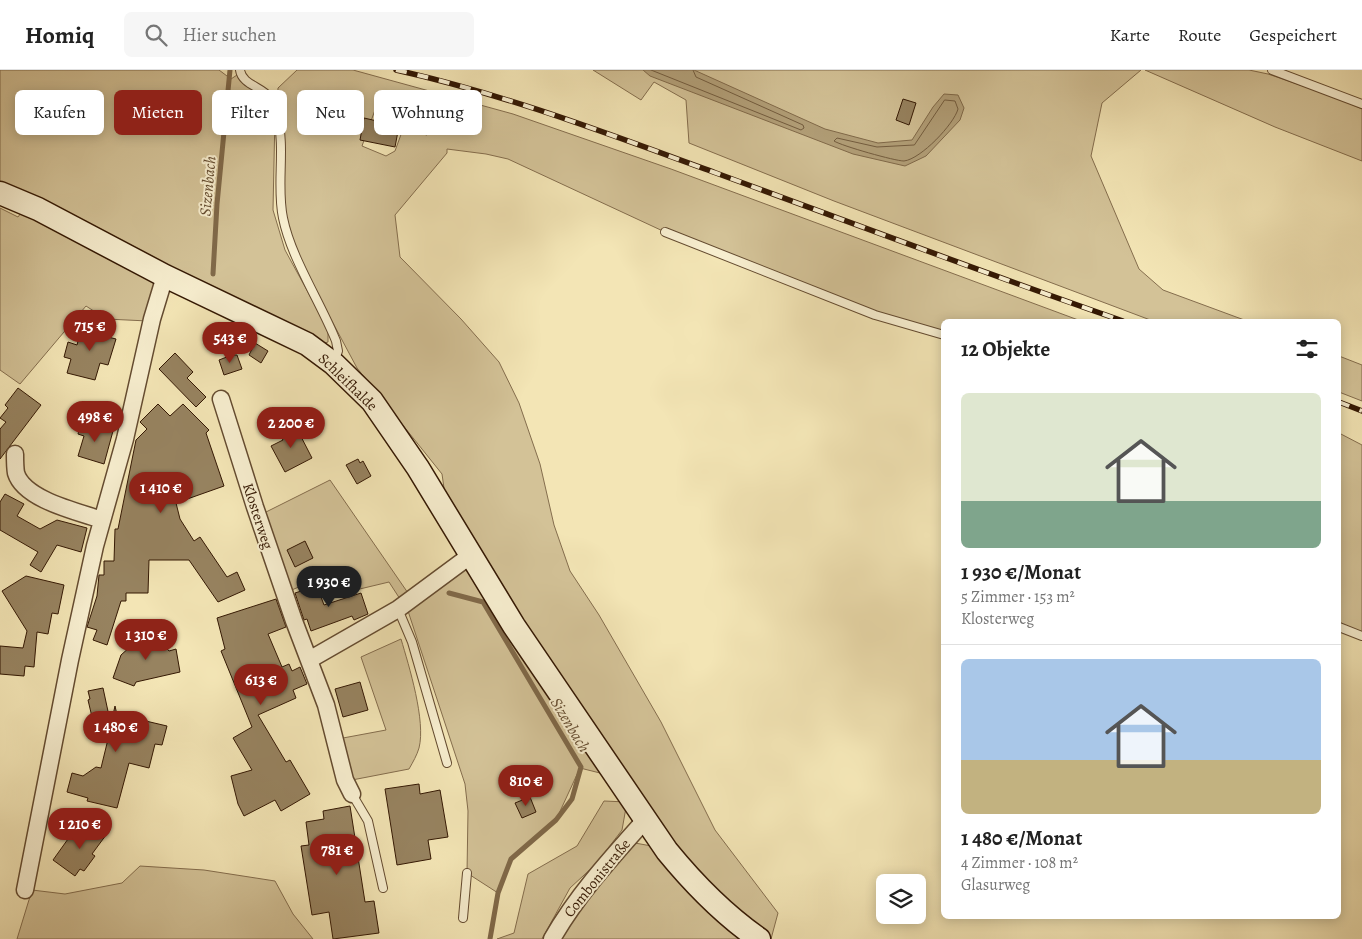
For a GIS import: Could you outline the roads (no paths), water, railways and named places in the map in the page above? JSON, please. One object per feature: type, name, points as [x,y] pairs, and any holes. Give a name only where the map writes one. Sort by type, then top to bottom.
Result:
[{"type":"main road","name":"Schleifhalde","points":[[0,193],[38,209],[165,276],[307,344],[334,364],[372,401],[418,468],[520,634],[645,820],[694,885],[758,939]]},
{"type":"street","points":[[25,890],[70,660],[102,520],[125,439],[152,319],[165,276]]},
{"type":"street","name":"Klosterweg","points":[[221,399],[258,516],[326,705],[345,780],[352,794]]},
{"type":"street","points":[[15,454],[16,474],[33,494],[43,500],[102,520]]},
{"type":"street","points":[[309,660],[398,609],[471,555]]},
{"type":"street","name":"Combonistraße","points":[[552,939],[567,912],[598,873],[645,820]]},
{"type":"lane","points":[[240,70],[245,80],[269,97],[277,116],[280,143],[280,196],[283,219],[295,252],[336,342],[338,351],[334,364]]},
{"type":"lane","points":[[1272,70],[1362,104]]},
{"type":"lane","points":[[665,232],[875,315],[941,334]]},
{"type":"lane","points":[[398,609],[412,642],[447,763]]},
{"type":"lane","points":[[1341,628],[1362,636]]},
{"type":"lane","points":[[352,794],[368,821],[383,888]]},
{"type":"lane","points":[[463,918],[467,872]]},
{"type":"water","points":[[643,70],[694,70],[825,129],[878,143],[912,140],[933,107],[944,94],[958,95],[964,108],[960,120],[926,156],[905,166],[853,154],[650,76]]},
{"type":"waterway","name":"Sizenbach","points":[[213,274],[217,204],[230,70]]},
{"type":"waterway","name":"Sizenbach","points":[[449,593],[483,602],[581,767],[572,799],[556,820],[511,859],[498,893],[490,939]]},
{"type":"railway","points":[[396,70],[477,91],[558,116],[1117,319]]},
{"type":"railway","points":[[1341,403],[1362,411]]}]
